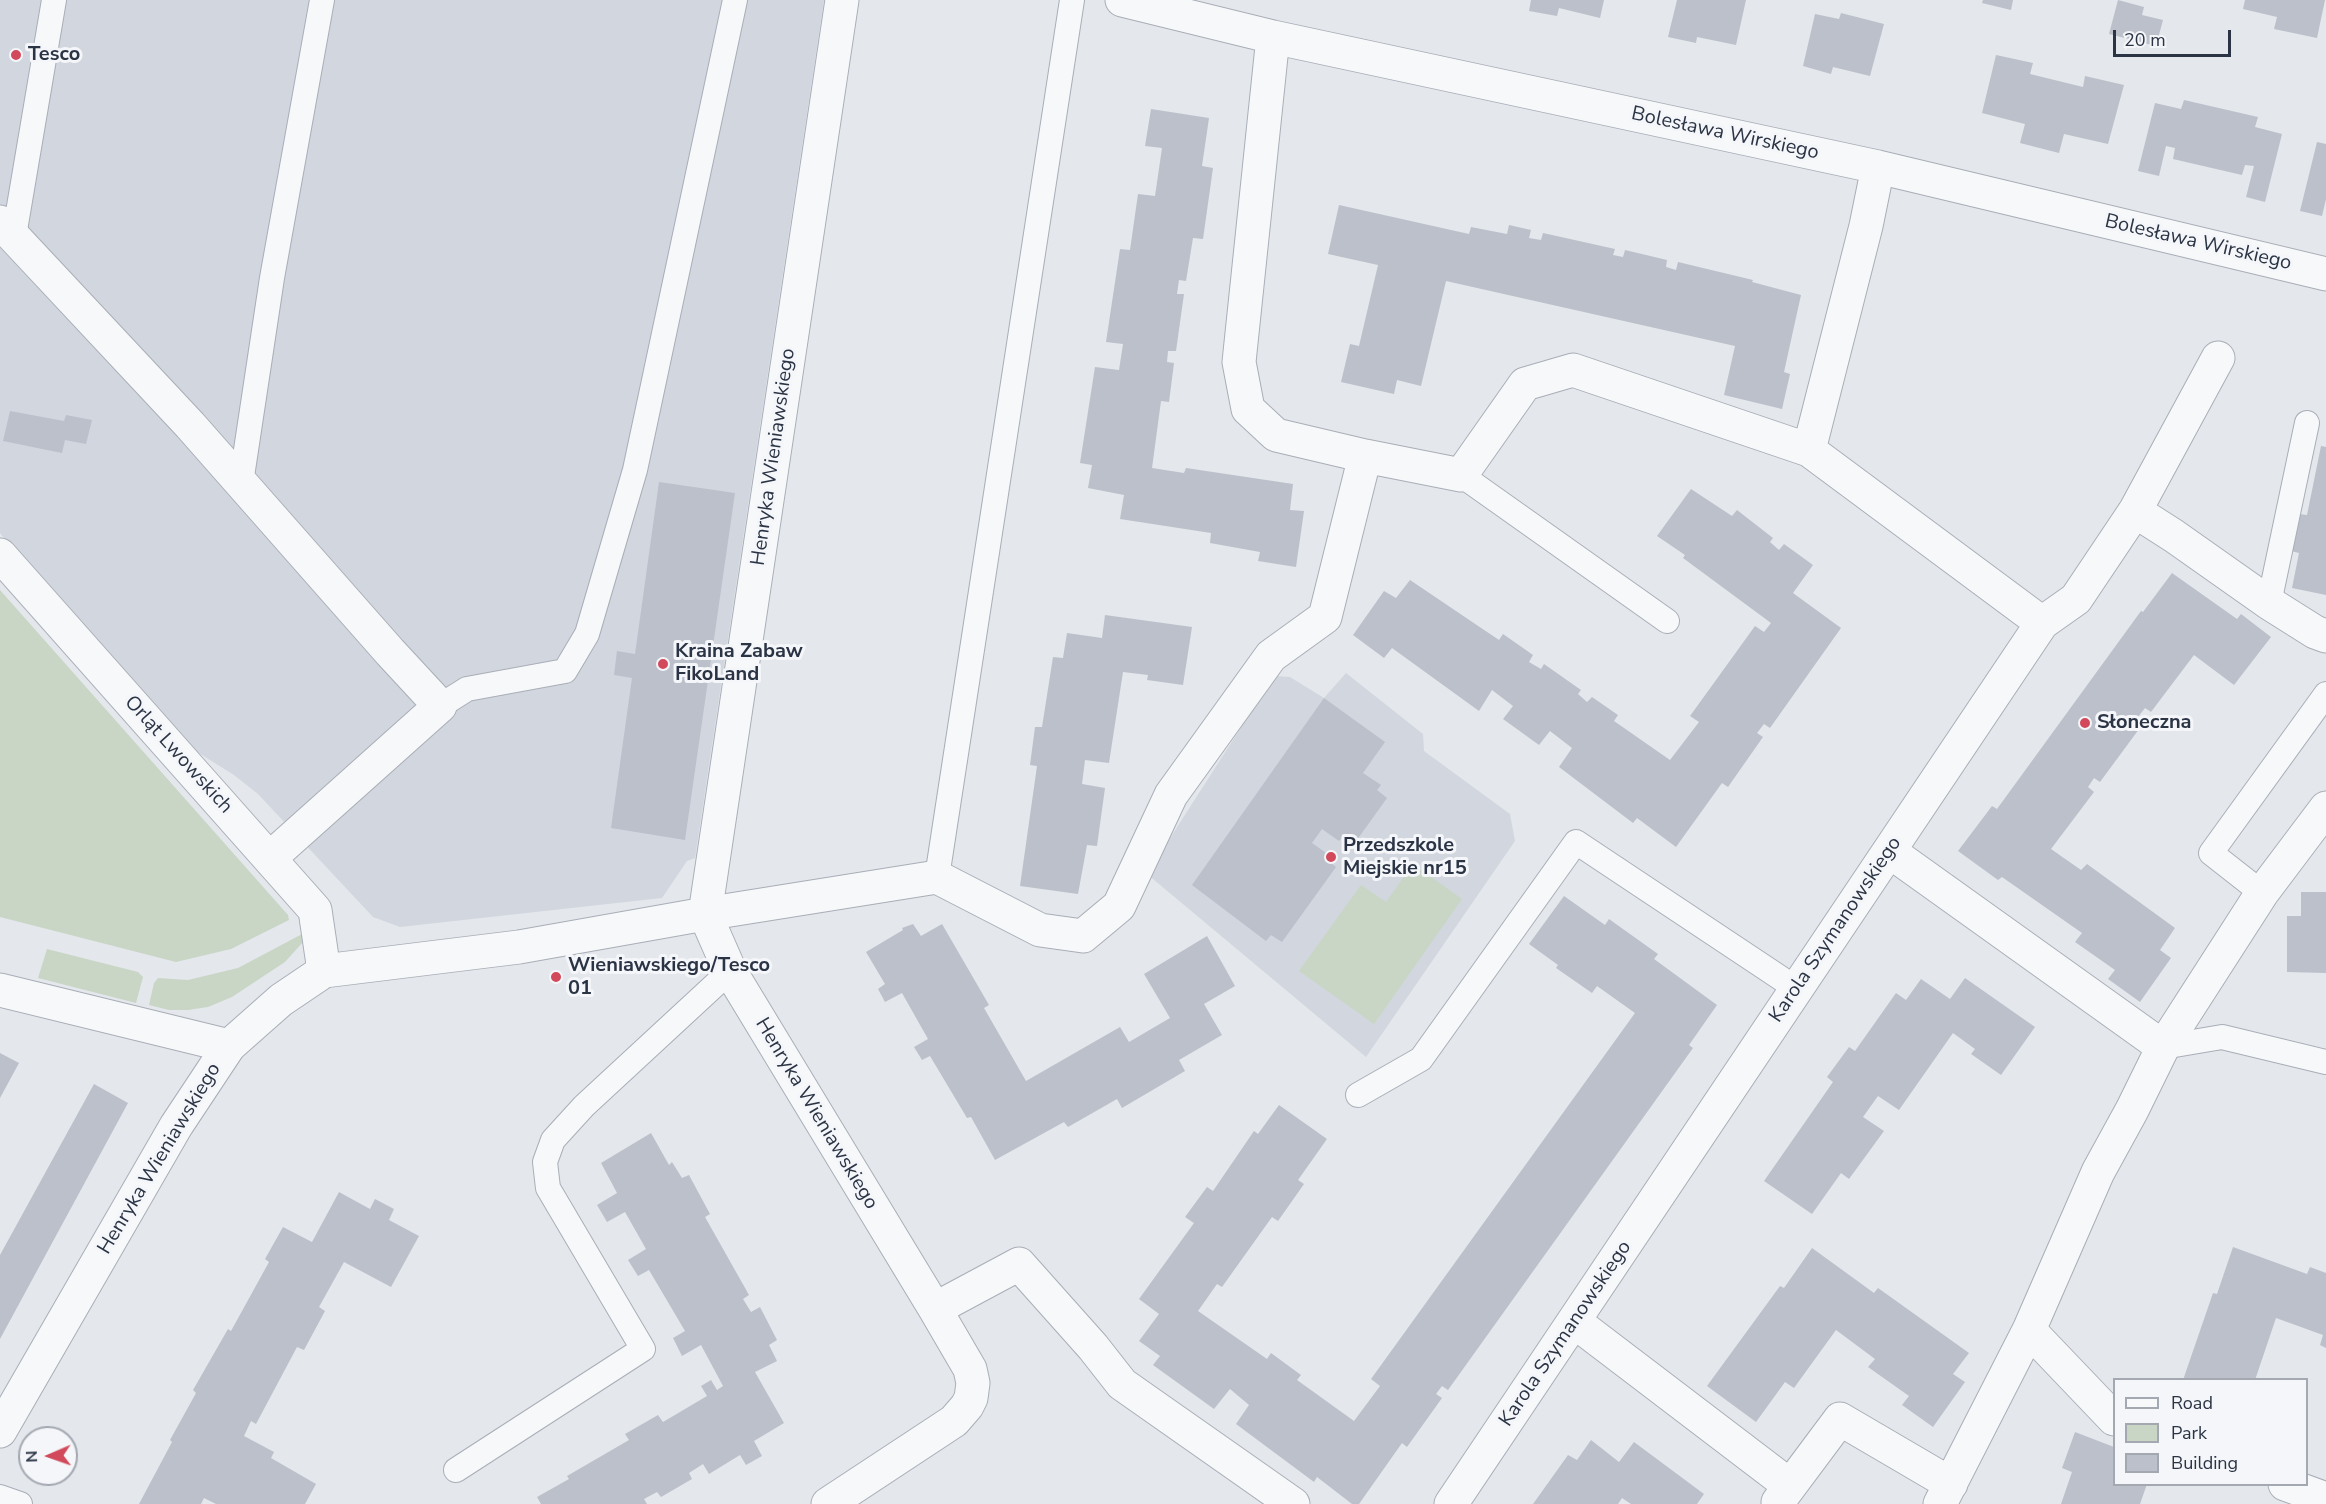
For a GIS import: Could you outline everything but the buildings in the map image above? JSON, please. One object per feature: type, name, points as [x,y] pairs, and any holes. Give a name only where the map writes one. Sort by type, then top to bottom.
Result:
[{"type":"street","name":"Henryka Wieniawskiego","points":[[842,0],[705,914],[730,971],[935,1309]]},
{"type":"street","name":"Bolesława Wirskiego","points":[[1122,0],[1273,37],[1878,166],[2326,274]]},
{"type":"street","points":[[1273,37],[1239,362],[1248,409],[1276,435],[1461,475],[1525,384],[1573,369],[1809,450],[2042,623]]},
{"type":"street","points":[[1809,450],[1866,226],[1878,166]]},
{"type":"street","points":[[7,229],[190,425],[440,706],[270,858]]},
{"type":"street","name":"Karola Szymanowskiego","points":[[1451,1504],[2042,623],[2076,599],[2135,511],[2218,358]]},
{"type":"street","points":[[705,914],[937,877],[1040,930],[1083,936],[1119,906],[1171,795],[1271,656],[1325,617],[1365,456]]},
{"type":"street","points":[[2135,511],[2269,603],[2315,632],[2326,636]]},
{"type":"street","name":"Orląt Lwowskich","points":[[0,555],[315,910],[324,970]]},
{"type":"street","points":[[1575,1322],[1783,1494],[1840,1419],[1946,1494],[2029,1330],[2098,1172],[2163,1047],[2262,893],[2326,808]]},
{"type":"street","points":[[1889,851],[2163,1047]]},
{"type":"street","name":"Henryka Wieniawskiego","points":[[0,1431],[173,1131],[229,1046],[281,1000],[324,970],[519,947],[705,914]]},
{"type":"street","points":[[0,990],[229,1046]]},
{"type":"street","points":[[828,1504],[954,1421],[967,1406],[971,1398],[973,1383],[970,1369],[935,1309],[1019,1264],[1093,1347],[1122,1384],[1293,1504]]},
{"type":"street","points":[[2029,1330],[2113,1417]]},
{"type":"street","points":[[2288,1486],[2326,1499]]},
{"type":"lane","points":[[7,229],[54,0]]},
{"type":"lane","points":[[242,483],[272,278],[322,0]]},
{"type":"lane","points":[[440,706],[467,689],[565,671],[587,634],[635,470],[735,0]]},
{"type":"lane","points":[[937,877],[1072,0]]},
{"type":"lane","points":[[2269,603],[2307,423]]},
{"type":"lane","points":[[1461,475],[1667,621]]},
{"type":"lane","points":[[2262,893],[2211,853],[2326,694]]},
{"type":"lane","points":[[1358,1095],[1420,1059],[1576,842],[1797,989]]},
{"type":"lane","points":[[456,1470],[643,1350],[548,1188],[545,1162],[554,1140],[584,1106],[730,971]]},
{"type":"lane","points":[[2163,1047],[2222,1037],[2326,1062]]},
{"type":"lane","points":[[0,1497],[20,1504]]},
{"type":"shaded area","points":[[0,0],[824,0],[695,858],[687,861],[662,898],[400,927],[373,917],[258,794],[234,775],[186,745],[40,585],[0,533]]},
{"type":"shaded area","name":"Przedszkole Miejskie nr15","points":[[1346,673],[1423,734],[1424,751],[1510,814],[1515,841],[1366,1057],[1147,874],[1274,676],[1290,677],[1324,698]]},
{"type":"green space","points":[[0,590],[288,915],[289,920],[231,949],[176,962],[0,917]]},
{"type":"green space","points":[[1413,864],[1462,899],[1374,1024],[1299,971],[1361,885],[1386,902]]},
{"type":"green space","points":[[304,933],[303,942],[285,962],[232,997],[208,1007],[188,1010],[169,1010],[149,1005],[154,983],[158,978],[188,980],[238,968]]},
{"type":"green space","points":[[47,949],[138,972],[143,977],[136,1003],[38,978]]},
{"type":"place","name":"Tesco","points":[[16,55]]},
{"type":"place","name":"Kraina Zabaw FikoLand","points":[[663,664]]},
{"type":"place","name":"Słoneczna","points":[[2085,723]]},
{"type":"place","name":"Przedszkole Miejskie nr15","points":[[1331,857]]},
{"type":"place","name":"Wieniawskiego/Tesco 01","points":[[556,977]]}]
